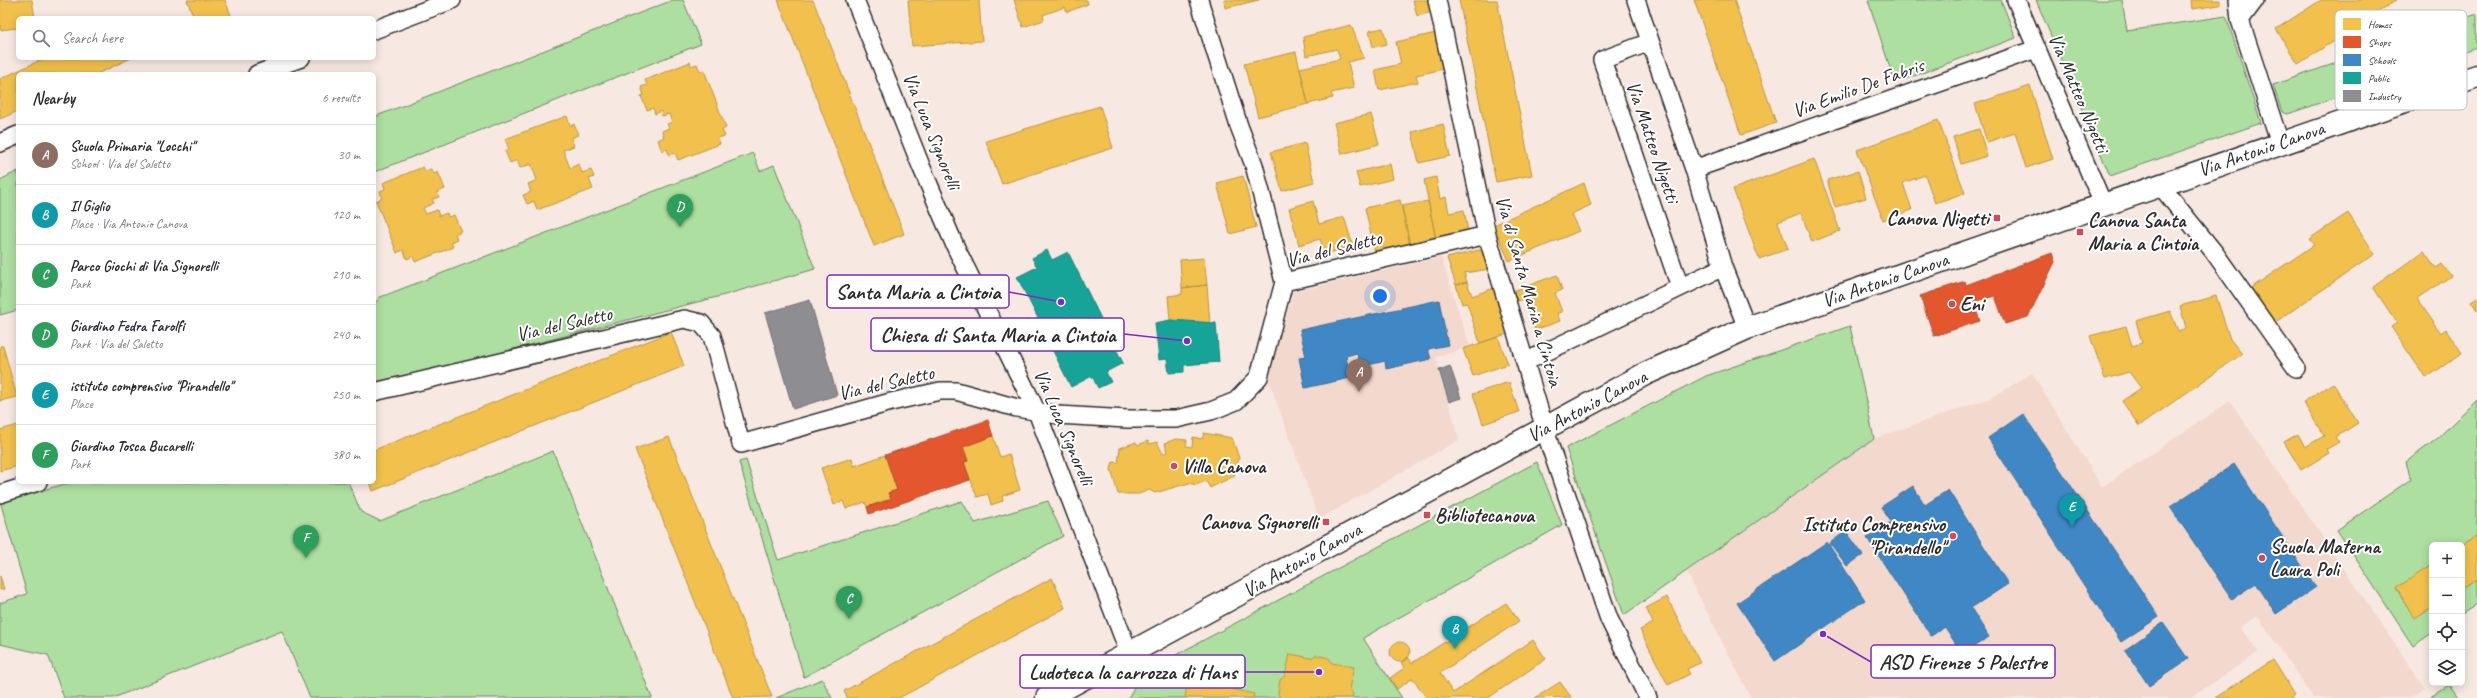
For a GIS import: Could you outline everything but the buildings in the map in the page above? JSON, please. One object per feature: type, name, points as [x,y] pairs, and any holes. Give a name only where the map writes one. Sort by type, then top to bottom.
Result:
[{"type":"street","points":[[376,29],[452,0]]},
{"type":"street","name":"Via Luca Signorelli","points":[[855,0],[921,166],[956,248],[1037,412],[1129,653]]},
{"type":"street","points":[[1199,0],[1239,126],[1254,165],[1284,282]]},
{"type":"street","name":"Via di Santa Maria a Cintoia","points":[[1437,0],[1487,235],[1524,362],[1609,619],[1648,698]]},
{"type":"street","name":"Via Matteo Nigetti","points":[[1636,0],[1694,169],[1724,267],[1746,328]]},
{"type":"street","name":"Via Matteo Nigetti","points":[[2016,0],[2103,204]]},
{"type":"street","points":[[2238,0],[2240,20],[2280,143]]},
{"type":"street","points":[[2240,20],[2255,0]]},
{"type":"street","name":"Via Matteo Nigetti","points":[[1650,42],[1602,60],[1680,287]]},
{"type":"street","name":"Via Emilio De Fabris","points":[[1694,169],[2036,48]]},
{"type":"street","points":[[263,72],[295,61]]},
{"type":"street","name":"Via Antonio Canova","points":[[2467,79],[2477,76]]},
{"type":"street","name":"Via Antonio Canova","points":[[1056,696],[1129,653],[1645,374],[1746,328],[2159,184],[2377,110]]},
{"type":"street","points":[[0,143],[16,136]]},
{"type":"street","points":[[2159,184],[2214,252],[2296,368]]},
{"type":"street","name":"Via del Saletto","points":[[376,392],[684,319],[701,323],[712,336],[741,444],[891,402],[940,391],[956,391],[1037,412],[1127,419],[1176,419],[1205,412],[1236,401],[1255,383],[1261,372],[1272,322],[1284,282],[1487,235]]},
{"type":"street","points":[[1524,362],[1724,267]]},
{"type":"street","points":[[0,494],[32,484]]},
{"type":"shaded area","points":[[1441,257],[1470,347],[1436,357],[1459,440],[1319,519],[1269,381],[1274,345],[1288,311],[1293,292]]},
{"type":"shaded area","name":"Istituto Comprensivo \"Pirandello\"","points":[[2032,373],[2102,487],[2230,401],[2425,688],[2411,698],[2313,698],[2258,616],[2240,628],[2259,652],[2190,698],[1751,698],[1686,571],[1874,439],[1993,397]]},
{"type":"green space","points":[[673,0],[683,0],[701,44],[376,171],[376,116]]},
{"type":"green space","points":[[1868,0],[2001,0],[2016,38],[1895,83]]},
{"type":"green space","points":[[2036,0],[2122,0],[2127,31],[2226,16],[2261,123],[2110,176]]},
{"type":"green space","points":[[2477,14],[2477,48],[2467,51],[2467,17]]},
{"type":"green space","points":[[2335,63],[2335,98],[2288,114],[2282,112],[2273,85]]},
{"type":"green space","points":[[753,153],[760,171],[774,165],[815,269],[721,296],[377,384],[376,301],[379,300],[378,298]]},
{"type":"green space","points":[[16,172],[16,311],[0,315],[0,180]]},
{"type":"green space","points":[[1850,326],[1874,439],[1624,615],[1566,448],[1706,376]]},
{"type":"green space","points":[[2477,399],[2477,537],[2465,544],[2465,542],[2429,542],[2429,567],[2396,589],[2415,618],[2429,610],[2429,635],[2413,646],[2337,530],[2411,479],[2406,462],[2438,438]]},
{"type":"green space","points":[[553,451],[652,698],[310,698],[282,631],[113,698],[64,698],[48,655],[0,644],[0,603],[27,594],[0,501],[65,484],[349,484],[361,512],[380,521]]},
{"type":"green space","points":[[746,460],[778,560],[962,501],[975,523],[1048,501],[1063,536],[804,677],[739,462]]},
{"type":"green space","points":[[1537,462],[1562,525],[1363,638],[1402,698],[1128,698],[1142,673]]},
{"type":"green space","points":[[2477,579],[2477,604],[2465,612],[2465,586]]},
{"type":"green space","points":[[822,679],[832,698],[776,698]]},
{"type":"green space","points":[[2450,686],[2458,698],[2428,698]]},
{"type":"place","name":"Canova Nigetti","points":[[1997,218]]},
{"type":"place","name":"Giardino Fedra Farolfi","points":[[680,227]]},
{"type":"place","name":"Canova Santa Maria a Cintoia","points":[[2080,232]]},
{"type":"place","name":"Santa Maria a Cintoia","points":[[1061,302]]},
{"type":"place","name":"Eni","points":[[1952,304]]},
{"type":"place","name":"Chiesa di Santa Maria a Cintoia","points":[[1187,341]]},
{"type":"place","name":"Scuola Primaria \"Locchi\"","points":[[1359,392]]},
{"type":"place","name":"Villa Canova","points":[[1174,466]]},
{"type":"place","name":"Bibliotecanova","points":[[1427,515]]},
{"type":"place","name":"Canova Signorelli","points":[[1326,522]]},
{"type":"place","name":"istituto comprensivo \"Pirandello\"","points":[[2072,527]]},
{"type":"place","name":"Istituto Comprensivo \"Pirandello\"","points":[[1953,536]]},
{"type":"place","name":"Giardino Tosca Bucarelli","points":[[306,558]]},
{"type":"place","name":"Scuola Materna Laura Poli","points":[[2262,558]]},
{"type":"place","name":"Parco Giochi di Via Signorelli","points":[[849,619]]},
{"type":"place","name":"ASD Firenze 5 Palestre","points":[[1823,634]]},
{"type":"place","name":"Il Giglio","points":[[1455,649]]},
{"type":"place","name":"Ludoteca la carrozza di Hans","points":[[1319,672]]}]
